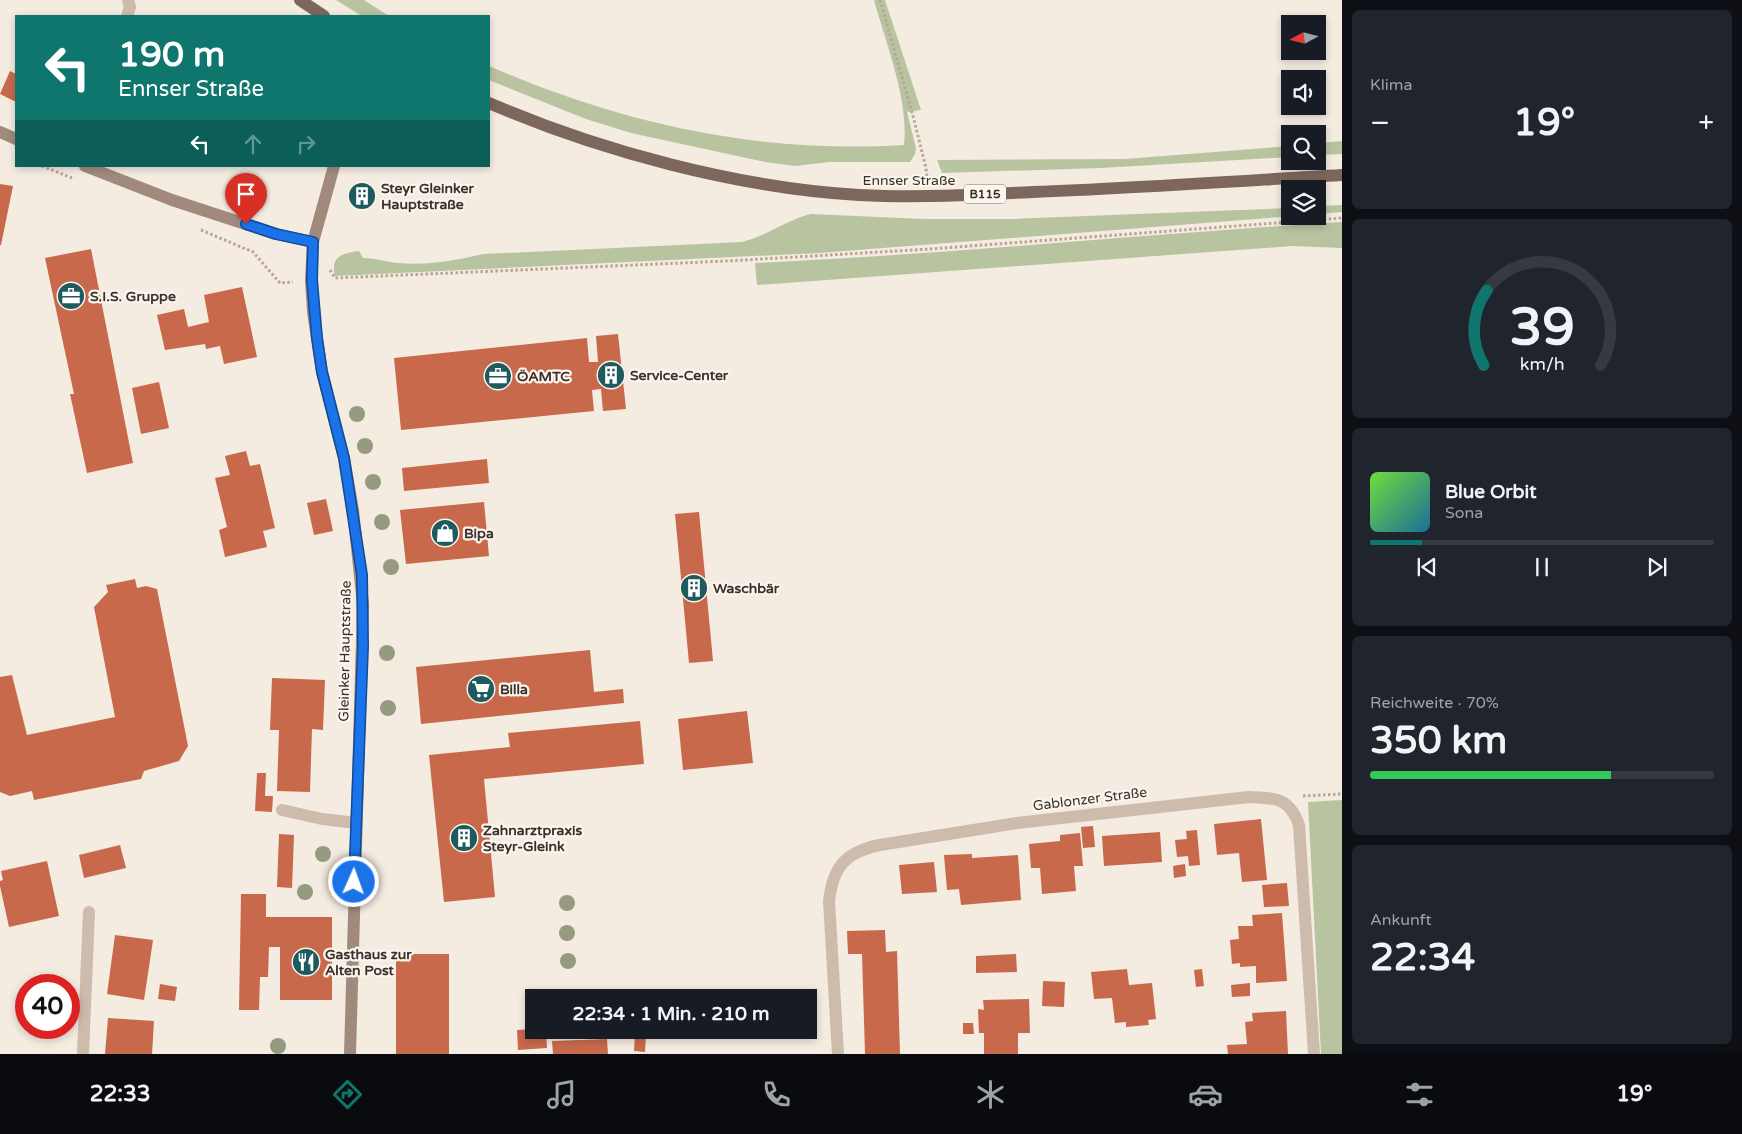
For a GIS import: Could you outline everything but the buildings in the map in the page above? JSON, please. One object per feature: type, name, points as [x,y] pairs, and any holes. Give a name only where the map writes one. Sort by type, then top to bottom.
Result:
[{"type":"main road","points":[[300,0],[322,15]]},
{"type":"main road","name":"Ennser Straße","points":[[490,103],[574,136],[638,155],[712,173],[800,189],[858,195],[927,196],[1094,190],[1342,175]]},
{"type":"street","points":[[127,15],[130,7],[128,0]]},
{"type":"street","points":[[0,132],[15,139]]},
{"type":"street","points":[[87,167],[172,200],[276,234],[313,242]]},
{"type":"street","name":"Gleinker Hauptstraße","points":[[334,167],[313,242],[312,280],[313,312],[322,372],[344,458],[362,575],[363,646],[350,1054]]},
{"type":"street","name":"Gablonzer Straße","points":[[838,1054],[829,901],[831,882],[838,868],[848,856],[862,848],[1017,823],[1103,812],[1248,797],[1271,798],[1284,802]]},
{"type":"street","points":[[1284,802],[1295,812],[1301,836],[1314,1054]]},
{"type":"street","points":[[282,810],[322,819],[356,823]]},
{"type":"street","points":[[83,1054],[89,912]]},
{"type":"path","points":[[880,0],[926,168],[927,196]]},
{"type":"path","points":[[44,167],[73,179]]},
{"type":"path","points":[[335,278],[747,260],[1342,218]]},
{"type":"path","points":[[199,230],[253,252],[280,283],[312,280]]},
{"type":"path","points":[[1284,802],[1296,796],[1342,794]]},
{"type":"green space","points":[[336,0],[364,0],[387,15],[360,15]]},
{"type":"green space","points":[[874,0],[885,0],[921,110],[907,112],[916,148],[910,162],[829,162],[795,166],[765,162],[631,133],[586,119],[490,80],[490,66],[590,104],[692,131],[797,145],[850,147],[904,145],[903,110],[890,53]]},
{"type":"green space","points":[[1342,141],[1342,154],[1326,155],[1326,142]]},
{"type":"green space","points":[[1281,147],[1281,158],[1101,168],[942,173],[937,160],[1125,159]]},
{"type":"green space","points":[[1342,205],[1342,212],[1326,213],[1326,206]]},
{"type":"green space","points":[[1281,208],[1281,217],[819,253],[335,276],[334,269],[334,264],[339,257],[359,251],[363,258],[419,264],[484,254],[742,242],[811,214],[924,219],[1010,219]]},
{"type":"green space","points":[[1342,222],[1342,248],[1293,246],[757,285],[755,263],[1298,225],[1326,225],[1326,223]]},
{"type":"green space","points":[[1342,800],[1342,1054],[1321,1054],[1308,802]]},
{"type":"place","name":"Steyr Gleinker Hauptstraße","points":[[362,196]]},
{"type":"place","name":"S.I.S. Gruppe","points":[[71,296]]},
{"type":"place","name":"Service-Center","points":[[611,375]]},
{"type":"place","name":"ÖAMTC","points":[[498,376]]},
{"type":"place","name":"Bipa","points":[[445,533]]},
{"type":"place","name":"Waschbär","points":[[694,588]]},
{"type":"place","name":"Billa","points":[[481,689]]},
{"type":"place","name":"Zahnarztpraxis Steyr-Gleink","points":[[464,838]]},
{"type":"place","name":"Gasthaus zur Alten Post","points":[[306,962]]},
{"type":"route","points":[[246,224],[294,239],[313,242],[313,312],[322,372],[344,458],[362,575],[363,646],[354,882]]}]
